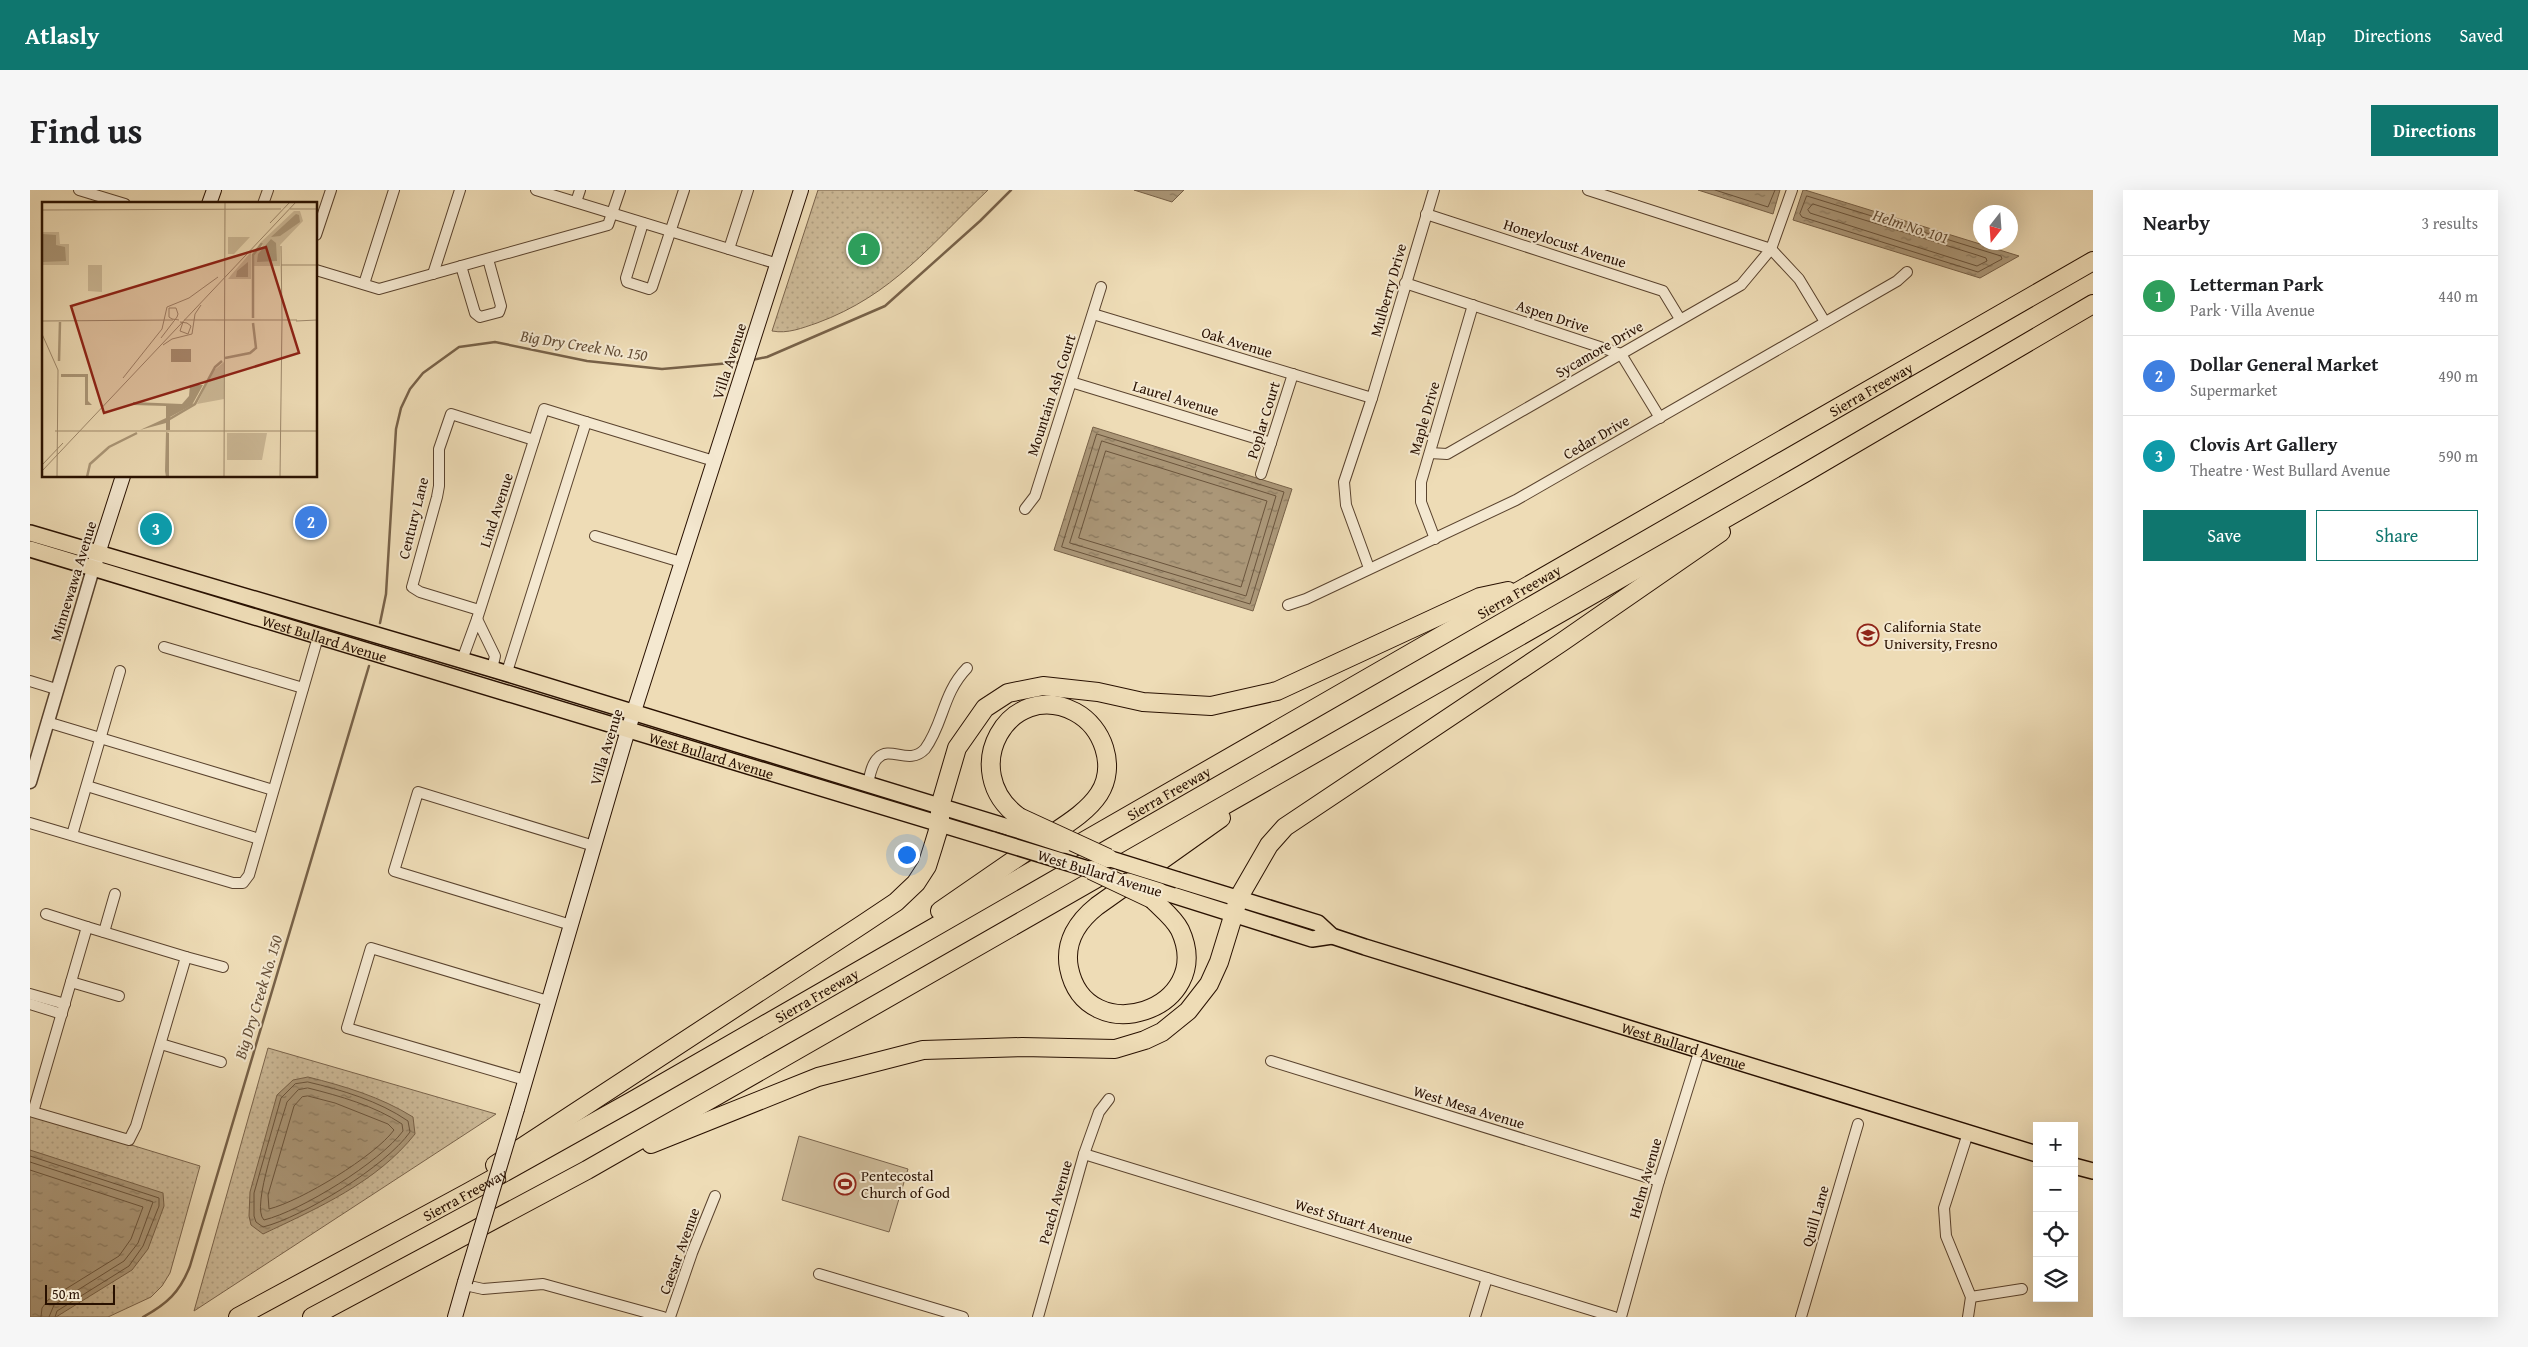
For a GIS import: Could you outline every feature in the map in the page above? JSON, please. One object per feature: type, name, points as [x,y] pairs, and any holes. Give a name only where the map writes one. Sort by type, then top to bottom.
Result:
[{"type":"highway","name":"Sierra Freeway","points":[[238,1317],[632,1101],[849,974],[2093,261]]},
{"type":"highway","points":[[312,1317],[588,1170],[1317,750],[1803,474],[2093,304]]},
{"type":"highway","points":[[588,1170],[818,1077],[923,1050],[1022,1047],[1102,1050],[1128,1046],[1144,1040],[1175,1023],[1200,997],[1219,962],[1236,906],[1269,845],[1285,827],[1578,631],[1803,474]]},
{"type":"highway","points":[[380,1240],[896,902],[916,883],[926,866],[940,824],[940,806],[957,748],[985,708],[1008,693],[1043,686],[1098,692],[1143,702],[1211,706],[1277,691],[1480,597],[1524,588]]},
{"type":"highway","points":[[849,974],[1067,823],[1099,794],[1107,769],[1105,747],[1094,728],[1076,713],[1055,706],[1032,708],[1013,718],[998,735],[992,753],[992,778],[1003,802],[1015,823],[1108,858]]},
{"type":"highway","points":[[1091,870],[1156,895],[1180,929],[1184,942],[1184,969],[1180,982],[1164,1003],[1152,1010],[1127,1015],[1103,1010],[1083,996],[1071,977],[1068,966],[1070,942],[1084,916],[1317,750]]},
{"type":"main road","points":[[210,202],[214,190]]},
{"type":"main road","name":"Villa Avenue","points":[[455,1317],[628,730],[802,190]]},
{"type":"main road","name":"Minnewawa Avenue","points":[[93,569],[122,478]]},
{"type":"main road","name":"West Bullard Avenue","points":[[30,533],[409,646],[462,660],[633,714],[940,806],[1015,823]]},
{"type":"main road","name":"West Bullard Avenue","points":[[30,548],[152,587],[1091,870]]},
{"type":"main road","points":[[152,587],[185,588],[222,599],[231,598],[236,593]]},
{"type":"main road","points":[[318,637],[329,631],[365,641],[409,646]]},
{"type":"main road","points":[[777,774],[828,780],[858,788],[868,783]]},
{"type":"main road","name":"West Bullard Avenue","points":[[1108,858],[1178,880],[1312,939],[1332,936],[2033,1153]]},
{"type":"main road","name":"West Bullard Avenue","points":[[1156,895],[1236,906]]},
{"type":"main road","points":[[2077,1167],[2093,1172]]},
{"type":"street","points":[[79,190],[118,202]]},
{"type":"street","points":[[264,202],[268,190]]},
{"type":"street","points":[[318,229],[331,190]]},
{"type":"street","points":[[364,284],[394,190]]},
{"type":"street","points":[[433,274],[460,190]]},
{"type":"street","points":[[536,190],[778,264]]},
{"type":"street","points":[[576,202],[580,190]]},
{"type":"street","points":[[318,271],[379,289],[608,225],[620,190]]},
{"type":"street","points":[[643,223],[626,278],[627,282],[650,289],[652,288],[684,190]]},
{"type":"street","points":[[730,249],[748,190]]},
{"type":"street","name":"Mulberry Drive","points":[[1369,568],[1346,505],[1344,482],[1372,398],[1434,190]]},
{"type":"street","points":[[1588,190],[1771,250],[1799,280],[1825,322]]},
{"type":"street","points":[[1771,250],[1792,190]]},
{"type":"street","name":"Honeylocust Avenue","points":[[1426,214],[1663,292],[1680,319]]},
{"type":"street","name":"Sycamore Drive","points":[[1430,453],[1447,454],[1741,285],[1771,250]]},
{"type":"street","points":[[462,266],[475,313],[480,317],[499,312],[501,306],[488,258]]},
{"type":"street","name":"Cedar Drive","points":[[1288,605],[1306,599],[1516,500],[1897,281],[1907,272]]},
{"type":"street","name":"Aspen Drive","points":[[1405,283],[1621,354]]},
{"type":"street","name":"Mountain Ash Court","points":[[1026,509],[1034,496],[1101,287]]},
{"type":"street","name":"Maple Drive","points":[[1435,539],[1422,502],[1421,482],[1472,305]]},
{"type":"street","name":"Oak Avenue","points":[[1093,314],[1372,398]]},
{"type":"street","points":[[1621,354],[1660,418]]},
{"type":"street","name":"Poplar Court","points":[[1261,474],[1293,374]]},
{"type":"street","name":"Laurel Avenue","points":[[1071,382],[1271,443]]},
{"type":"street","name":"Lind Avenue","points":[[462,660],[544,409],[586,422]]},
{"type":"street","name":"Century Lane","points":[[478,614],[420,592],[412,587],[439,486],[439,449],[451,414],[534,440]]},
{"type":"street","points":[[499,672],[586,422],[714,461]]},
{"type":"street","points":[[595,536],[681,562]]},
{"type":"street","name":"Minnewawa Avenue","points":[[30,782],[56,688],[93,569]]},
{"type":"street","points":[[478,614],[495,656],[499,672]]},
{"type":"street","points":[[30,823],[233,883],[243,883],[249,875],[318,637]]},
{"type":"street","points":[[164,647],[303,688]]},
{"type":"street","points":[[868,783],[874,762],[881,755],[892,754],[909,757],[922,753],[955,680],[967,668]]},
{"type":"street","points":[[72,835],[120,671]]},
{"type":"street","points":[[30,680],[56,688]]},
{"type":"street","points":[[47,722],[274,790]]},
{"type":"street","points":[[86,786],[259,839]]},
{"type":"street","points":[[571,925],[394,871],[418,792],[594,846]]},
{"type":"street","points":[[104,932],[115,894]]},
{"type":"street","points":[[46,914],[223,967]]},
{"type":"street","points":[[87,927],[33,1112],[130,1140],[136,1126],[186,957]]},
{"type":"street","points":[[525,1080],[347,1028],[371,948],[548,1001]]},
{"type":"street","points":[[71,982],[119,996]]},
{"type":"street","points":[[30,994],[64,1009]]},
{"type":"street","points":[[30,1004],[64,1009]]},
{"type":"street","points":[[161,1044],[221,1062]]},
{"type":"street","name":"Helm Avenue","points":[[1621,1317],[1659,1181],[1700,1049]]},
{"type":"street","name":"West Mesa Avenue","points":[[1271,1061],[1659,1181]]},
{"type":"street","name":"Peach Avenue","points":[[1038,1317],[1084,1154],[1099,1112],[1109,1099]]},
{"type":"street","name":"Quill Lane","points":[[1801,1317],[1858,1124]]},
{"type":"street","points":[[1968,1132],[1944,1208],[1946,1236],[1971,1296],[1968,1317]]},
{"type":"street","name":"West Stuart Avenue","points":[[1084,1154],[1614,1317]]},
{"type":"street","name":"Caesar Avenue","points":[[670,1317],[692,1253],[715,1196]]},
{"type":"street","points":[[819,1274],[963,1317]]},
{"type":"street","points":[[1475,1317],[1487,1278]]},
{"type":"street","points":[[465,1283],[483,1289],[543,1284],[663,1317]]},
{"type":"street","points":[[1971,1296],[2022,1289]]},
{"type":"shaded area","points":[[818,190],[988,190],[910,266],[868,298],[844,311],[800,329],[772,331]]},
{"type":"shaded area","points":[[268,1048],[496,1114],[194,1311]]},
{"type":"shaded area","points":[[30,1114],[200,1166],[170,1273],[162,1286],[151,1297],[108,1317],[30,1317]]},
{"type":"shaded area","name":"Pentecostal Church of God","points":[[799,1136],[908,1169],[889,1232],[782,1200]]},
{"type":"water","points":[[1134,190],[1184,190],[1172,202]]},
{"type":"water","points":[[1698,190],[1780,190],[1773,214]]},
{"type":"water","name":"Helm No. 101","points":[[1803,190],[1805,190],[1973,242],[1973,250],[2000,250],[2019,256],[1980,278],[1793,220]]},
{"type":"water","points":[[1093,427],[1292,489],[1253,611],[1054,550]]},
{"type":"water","points":[[308,1077],[362,1093],[401,1110],[413,1117],[415,1134],[400,1151],[365,1180],[325,1204],[263,1234],[251,1225],[249,1216],[250,1192],[277,1095],[293,1080]]},
{"type":"water","points":[[30,1150],[163,1193],[164,1206],[148,1249],[132,1270],[56,1317],[30,1317]]},
{"type":"waterway","name":"Big Dry Creek No. 150","points":[[752,360],[767,357],[885,306],[980,221],[1011,190]]},
{"type":"waterway","name":"Big Dry Creek No. 150","points":[[380,623],[386,594],[396,429],[401,408],[410,389],[423,373],[459,347],[495,342],[587,361],[662,369],[742,362]]},
{"type":"waterway","name":"Big Dry Creek No. 150","points":[[143,1317],[172,1296],[182,1283],[190,1266],[369,666]]},
{"type":"place","name":"Letterman Park","points":[[864,249]]},
{"type":"place","name":"Dollar General Market","points":[[311,522]]},
{"type":"place","name":"Clovis Art Gallery","points":[[156,529]]},
{"type":"place","name":"California State University, Fresno","points":[[1868,635]]},
{"type":"place","name":"Pentecostal Church of God","points":[[845,1184]]}]
